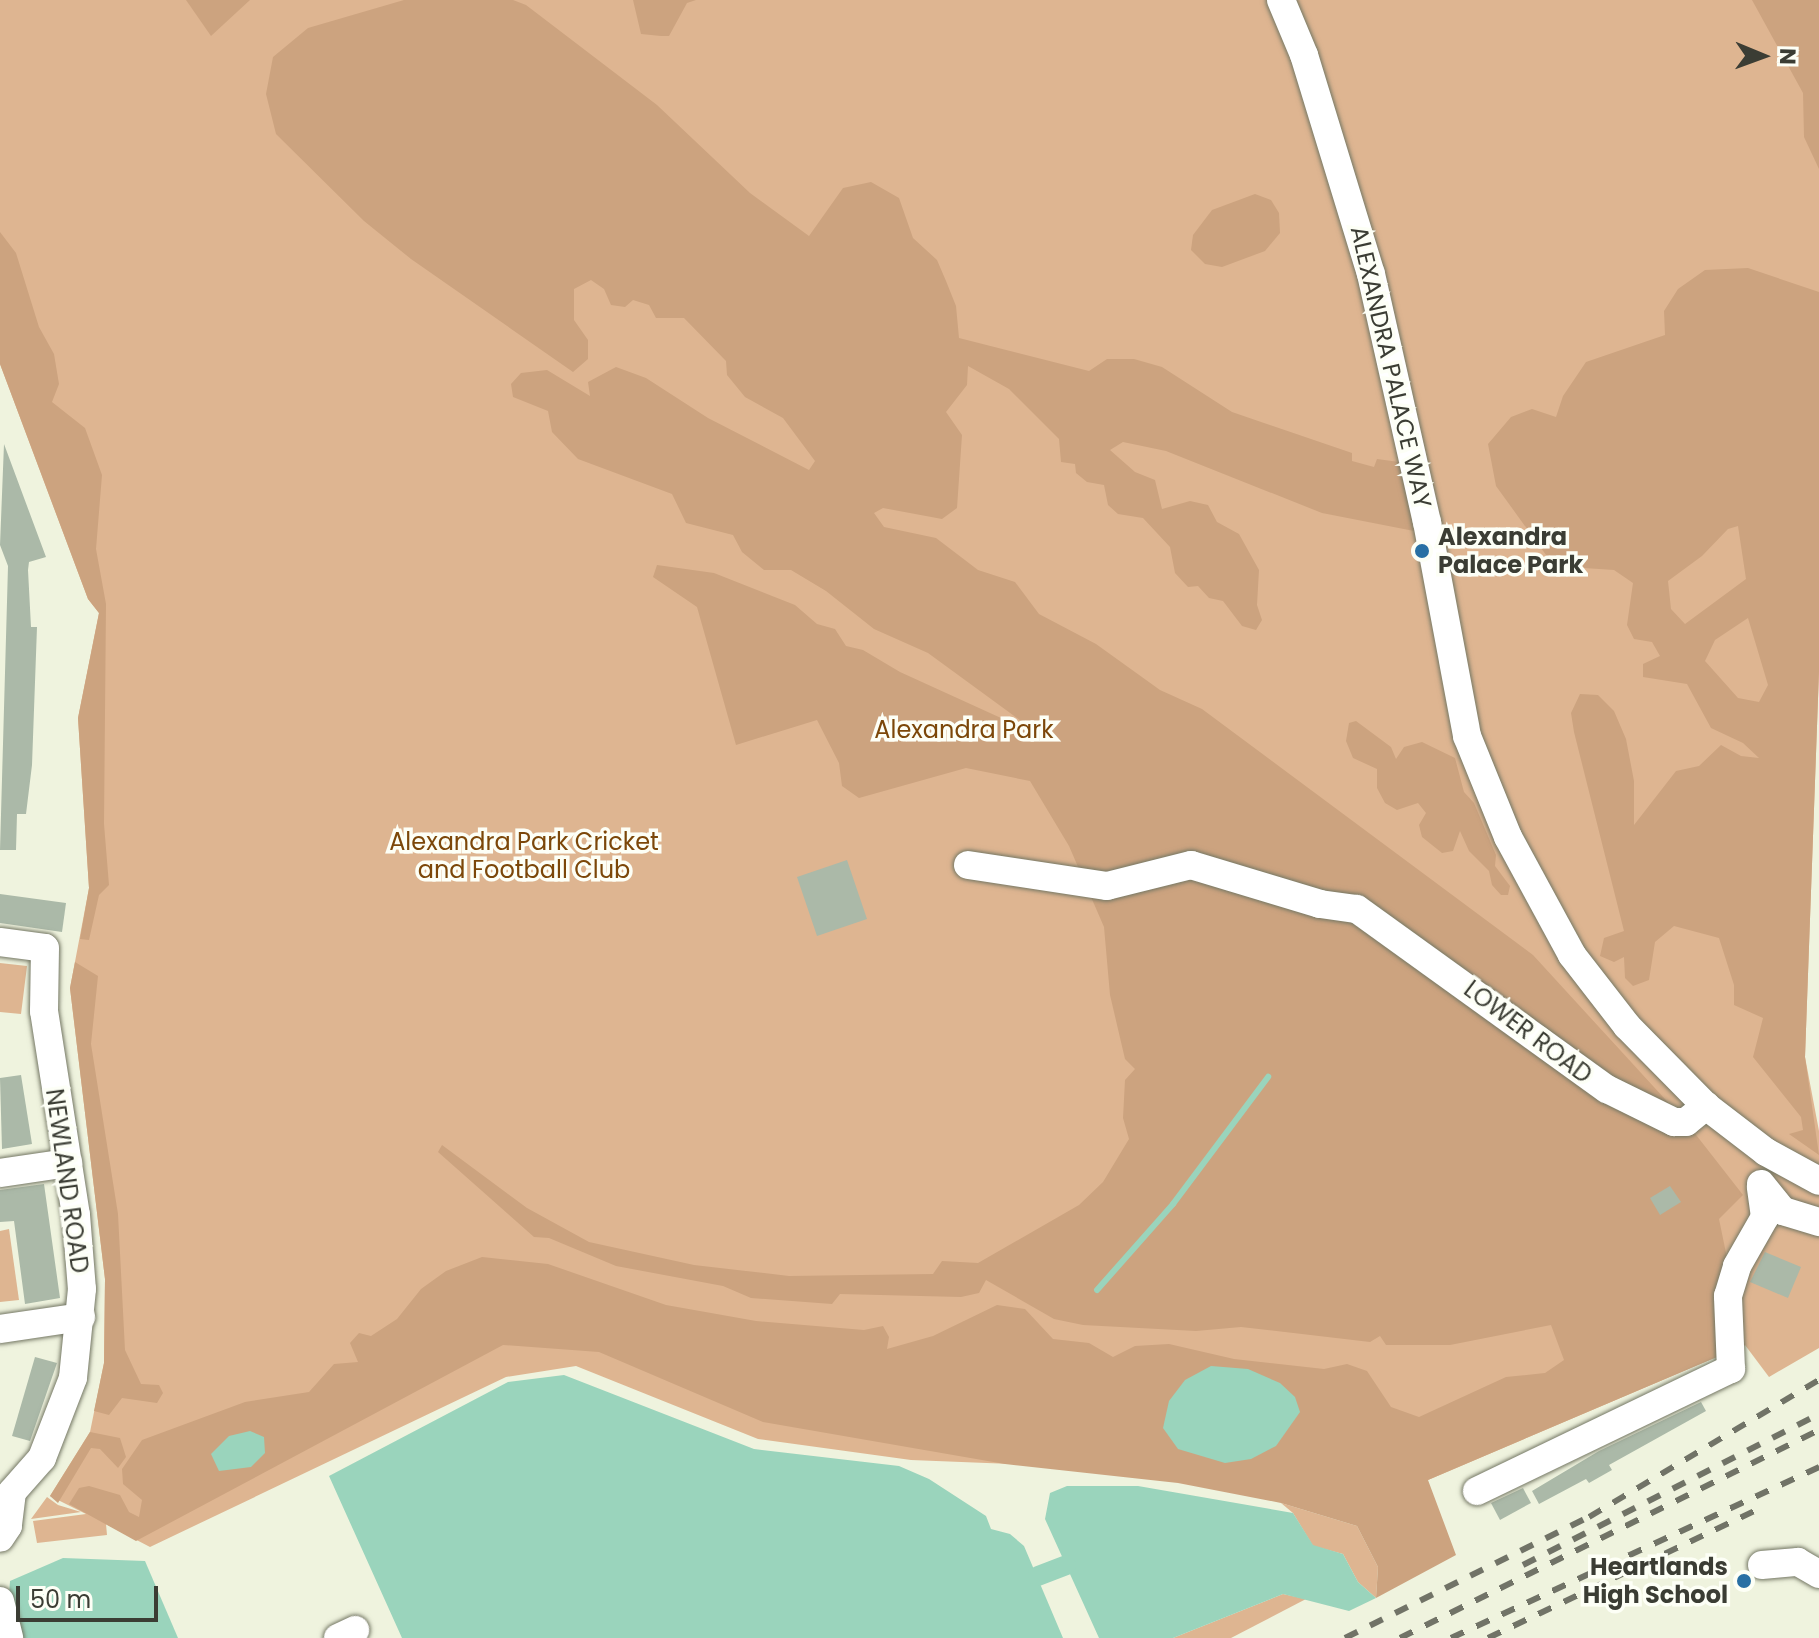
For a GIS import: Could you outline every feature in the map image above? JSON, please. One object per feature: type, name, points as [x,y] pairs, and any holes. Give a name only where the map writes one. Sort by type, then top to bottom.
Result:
[{"type":"street","name":"ALEXANDRA PALACE WAY","points":[[1281,0],[1304,55],[1371,274],[1424,508],[1453,676],[1482,775],[1508,837],[1572,955],[1627,1026],[1706,1106],[1766,1152],[1819,1181]]},
{"type":"street","name":"LOWER ROAD","points":[[968,865],[1107,886],[1191,865],[1320,904],[1357,909],[1607,1089],[1674,1122],[1686,1122],[1706,1106]]},
{"type":"street","name":"NEWLAND ROAD","points":[[0,942],[45,948],[44,1011],[81,1254],[81,1317],[73,1378],[42,1458],[6,1493],[8,1526],[0,1538]]},
{"type":"street","points":[[1477,1491],[1731,1369],[1728,1296],[1737,1266],[1765,1217],[1761,1187],[1766,1152]]},
{"type":"street","points":[[0,1173],[68,1163]]},
{"type":"street","points":[[1761,1187],[1783,1211],[1819,1222]]},
{"type":"street","points":[[0,1329],[81,1317]]},
{"type":"street","points":[[1762,1565],[1810,1559]]},
{"type":"street","points":[[0,1601],[9,1638]]},
{"type":"green space","name":"Alexandra Park","points":[[0,0],[1819,0],[1819,671],[1805,1057],[1819,1131],[1819,1348],[1769,1377],[1745,1345],[1428,1480],[911,1460],[758,1439],[576,1366],[506,1377],[150,1547],[106,1524],[107,1535],[37,1543],[33,1521],[86,1514],[50,1496],[90,1432],[104,1363],[105,1279],[70,988],[89,888],[78,718],[99,613],[88,599],[0,364]]},
{"type":"green space","points":[[186,0],[250,0],[211,36]]},
{"type":"green space","points":[[404,0],[513,0],[526,5],[657,105],[750,193],[809,236],[843,188],[871,182],[899,198],[913,238],[937,260],[946,281],[956,306],[959,338],[1089,371],[1107,359],[1134,359],[1162,367],[1232,412],[1352,453],[1352,461],[1374,467],[1377,459],[1399,462],[1414,531],[1322,513],[1166,451],[1123,442],[1110,450],[1135,472],[1155,480],[1162,509],[1190,501],[1208,505],[1217,522],[1239,534],[1259,570],[1257,605],[1262,620],[1256,630],[1242,626],[1223,601],[1209,598],[1198,586],[1188,587],[1175,573],[1170,547],[1143,518],[1118,514],[1108,505],[1104,485],[1087,482],[1076,473],[1075,464],[1061,462],[1059,439],[1009,389],[968,366],[967,385],[946,412],[962,435],[957,508],[942,519],[883,508],[874,513],[884,527],[936,538],[978,570],[1015,582],[1039,614],[1096,644],[1160,690],[1202,709],[1533,955],[1686,1122],[1743,1195],[1719,1219],[1745,1345],[1428,1480],[1456,1555],[1376,1598],[1378,1567],[1357,1526],[1281,1503],[1178,1483],[1005,1464],[763,1422],[599,1352],[503,1345],[136,1541],[69,1504],[79,1488],[89,1486],[120,1495],[129,1512],[139,1517],[142,1500],[123,1484],[122,1469],[142,1440],[245,1402],[309,1392],[334,1364],[358,1362],[350,1343],[359,1333],[371,1336],[397,1319],[421,1289],[446,1271],[482,1257],[548,1264],[666,1305],[756,1321],[864,1330],[883,1326],[889,1337],[887,1349],[933,1336],[997,1305],[1025,1309],[1053,1339],[1089,1343],[1113,1357],[1135,1346],[1169,1344],[1234,1359],[1324,1369],[1347,1364],[1367,1371],[1391,1407],[1419,1417],[1506,1377],[1545,1373],[1564,1360],[1551,1325],[1450,1345],[1386,1345],[1380,1336],[1370,1342],[1241,1327],[1196,1331],[1083,1325],[1054,1319],[986,1280],[979,1293],[961,1297],[840,1294],[832,1304],[751,1298],[723,1286],[616,1266],[549,1238],[534,1237],[438,1152],[442,1145],[527,1208],[589,1242],[694,1265],[789,1276],[933,1274],[942,1261],[978,1263],[1079,1205],[1103,1182],[1129,1139],[1123,1118],[1125,1080],[1135,1069],[1125,1059],[1110,995],[1104,927],[1069,846],[1030,781],[966,768],[859,798],[842,786],[839,763],[817,720],[736,745],[697,607],[653,577],[657,565],[714,573],[795,605],[817,624],[835,629],[846,646],[863,650],[900,672],[1043,737],[928,653],[874,629],[826,591],[791,570],[764,570],[742,552],[733,535],[686,523],[672,494],[578,459],[552,432],[548,411],[513,397],[511,384],[521,373],[547,370],[590,396],[588,382],[616,367],[646,378],[708,418],[809,470],[815,461],[783,418],[745,397],[727,375],[726,361],[684,318],[656,318],[649,305],[633,300],[625,307],[611,305],[604,289],[591,280],[574,289],[574,320],[588,340],[588,359],[573,372],[411,259],[364,221],[276,134],[266,94],[273,57],[308,28]]},
{"type":"green space","points":[[633,0],[696,0],[687,3],[669,36],[661,36],[641,34]]},
{"type":"green space","points":[[1752,0],[1819,0],[1819,169],[1804,137],[1803,93]]},
{"type":"green space","points":[[1255,194],[1271,200],[1279,213],[1280,233],[1265,251],[1222,267],[1205,264],[1191,250],[1193,235],[1212,210]]},
{"type":"green space","points":[[0,232],[16,253],[39,327],[54,354],[59,384],[52,402],[85,428],[102,475],[96,549],[106,604],[104,824],[109,885],[99,895],[89,940],[80,939],[89,888],[78,718],[99,613],[88,599],[0,364]]},
{"type":"green space","points":[[1748,268],[1819,292],[1819,671],[1805,1057],[1819,1155],[1789,1134],[1803,1130],[1801,1117],[1753,1057],[1763,1018],[1734,1005],[1734,985],[1719,938],[1674,926],[1655,942],[1649,980],[1633,986],[1625,978],[1624,957],[1614,962],[1600,956],[1604,938],[1624,931],[1574,732],[1571,713],[1580,694],[1598,695],[1614,711],[1626,739],[1634,781],[1634,825],[1676,771],[1699,766],[1721,745],[1741,756],[1759,758],[1743,743],[1711,728],[1687,684],[1643,677],[1643,664],[1660,656],[1652,642],[1634,639],[1627,625],[1633,583],[1614,570],[1554,566],[1496,486],[1488,444],[1511,417],[1532,409],[1556,417],[1563,396],[1586,362],[1665,335],[1664,311],[1678,289],[1705,270]],"holes":[[[1738,526],[1746,579],[1685,624],[1671,609],[1668,581],[1702,556],[1728,529]],[[1748,618],[1768,685],[1759,702],[1738,698],[1705,661],[1715,640]]]},
{"type":"green space","points":[[1356,721],[1391,747],[1396,759],[1404,747],[1422,742],[1455,758],[1464,792],[1474,803],[1496,855],[1495,866],[1510,886],[1508,895],[1501,895],[1492,885],[1489,871],[1469,851],[1460,831],[1453,851],[1442,853],[1422,837],[1419,825],[1426,813],[1418,803],[1397,810],[1385,803],[1377,788],[1377,769],[1353,758],[1346,741],[1349,723]]},
{"type":"green space","points":[[75,962],[98,976],[91,1044],[118,1214],[125,1350],[141,1384],[159,1385],[163,1393],[157,1403],[122,1398],[109,1415],[94,1411],[104,1363],[105,1279],[70,988]]},
{"type":"green space","points":[[0,963],[27,966],[21,1014],[0,1012]]},
{"type":"green space","points":[[9,1229],[19,1300],[0,1302],[0,1231]]},
{"type":"green space","points":[[90,1432],[120,1438],[126,1457],[118,1468],[100,1449],[91,1448],[58,1503],[50,1496]]},
{"type":"green space","points":[[47,1497],[58,1505],[81,1512],[31,1519]]},
{"type":"green space","points":[[1281,1503],[1357,1526],[1378,1567],[1376,1598],[1358,1582],[1343,1554],[1313,1546],[1293,1513]]},
{"type":"green space","points":[[1283,1594],[1306,1599],[1231,1638],[1173,1638]]},
{"type":"shaded area","points":[[1211,1366],[1248,1369],[1280,1383],[1295,1397],[1300,1412],[1276,1446],[1251,1459],[1225,1463],[1178,1449],[1163,1428],[1169,1401],[1185,1380]]},
{"type":"shaded area","points":[[564,1375],[754,1449],[899,1466],[929,1479],[986,1516],[991,1529],[1010,1534],[1024,1546],[1063,1638],[402,1638],[329,1476],[508,1382]]},
{"type":"shaded area","points":[[250,1431],[264,1437],[265,1453],[251,1467],[219,1471],[211,1454],[229,1436]]},
{"type":"shaded area","points":[[1067,1486],[1138,1486],[1293,1513],[1313,1545],[1343,1554],[1358,1582],[1376,1598],[1349,1611],[1283,1594],[1173,1638],[1099,1638],[1045,1519],[1050,1493]]},
{"type":"shaded area","points":[[63,1558],[145,1561],[178,1638],[21,1638],[8,1608],[10,1581]]},
{"type":"building","points":[[4,444],[46,557],[29,562],[28,570],[31,627],[37,627],[32,765],[26,814],[17,814],[16,850],[0,850],[8,566],[0,545]]},
{"type":"building","points":[[847,860],[867,919],[817,936],[797,877]]},
{"type":"building","points":[[0,894],[66,903],[62,932],[0,923]]},
{"type":"building","points":[[21,1075],[32,1144],[2,1149],[0,1078]]},
{"type":"building","points":[[44,1184],[60,1298],[25,1304],[14,1221],[0,1222],[0,1190]]},
{"type":"building","points":[[1670,1186],[1681,1202],[1660,1215],[1650,1198]]},
{"type":"building","points":[[1765,1252],[1801,1267],[1788,1298],[1750,1282]]},
{"type":"building","points":[[35,1357],[57,1363],[30,1441],[12,1436]]},
{"type":"building","points":[[1701,1402],[1706,1411],[1609,1465],[1612,1470],[1589,1483],[1586,1479],[1539,1504],[1532,1491],[1599,1451]]},
{"type":"building","points":[[1523,1488],[1531,1503],[1500,1520],[1491,1503]]},
{"type":"waterway","points":[[1097,1290],[1173,1204],[1268,1077]]},
{"type":"waterway","points":[[1038,1576],[1066,1565]]},
{"type":"railway","points":[[1345,1638],[1589,1517],[1819,1380]]},
{"type":"railway","points":[[1523,1565],[1819,1414]]},
{"type":"railway","points":[[1400,1638],[1819,1430]]},
{"type":"railway","points":[[1451,1638],[1819,1467]]},
{"type":"railway","points":[[1488,1638],[1765,1506]]},
{"type":"place","name":"Alexandra Palace Park","points":[[1422,551]]},
{"type":"place","name":"Heartlands High School","points":[[1744,1581]]},
{"type":"park label","name":"Alexandra Park Cricket and Football Club","points":[[524,856]]}]
